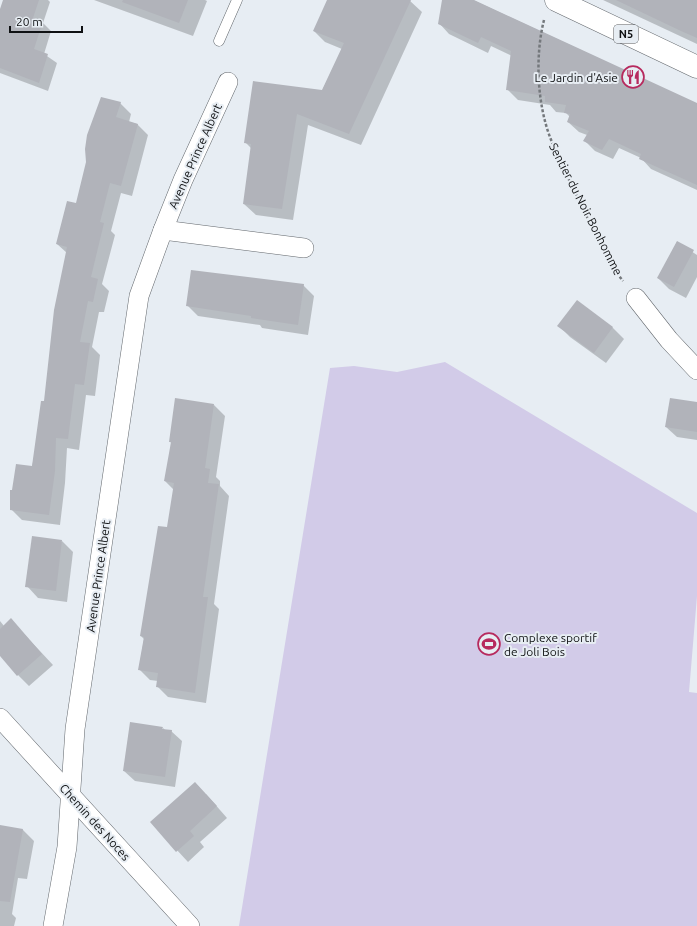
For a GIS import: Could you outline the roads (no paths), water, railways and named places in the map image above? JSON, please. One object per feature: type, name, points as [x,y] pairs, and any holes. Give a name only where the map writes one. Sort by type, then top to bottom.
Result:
[{"type":"main road","name":"N5","points":[[551,7],[697,67]]},
{"type":"street","name":"Avenue Prince Albert","points":[[53,926],[67,847],[75,729],[139,296],[163,230],[228,82]]},
{"type":"street","points":[[163,230],[304,248]]},
{"type":"street","points":[[636,298],[669,340],[697,370]]},
{"type":"street","name":"Chemin des Noces","points":[[0,718],[190,926]]},
{"type":"lane","points":[[219,41],[237,0]]},
{"type":"place","name":"Le Jardin d'Asie","points":[[633,77]]},
{"type":"place","name":"Complexe sportif de Joli Bois","points":[[489,644]]}]
